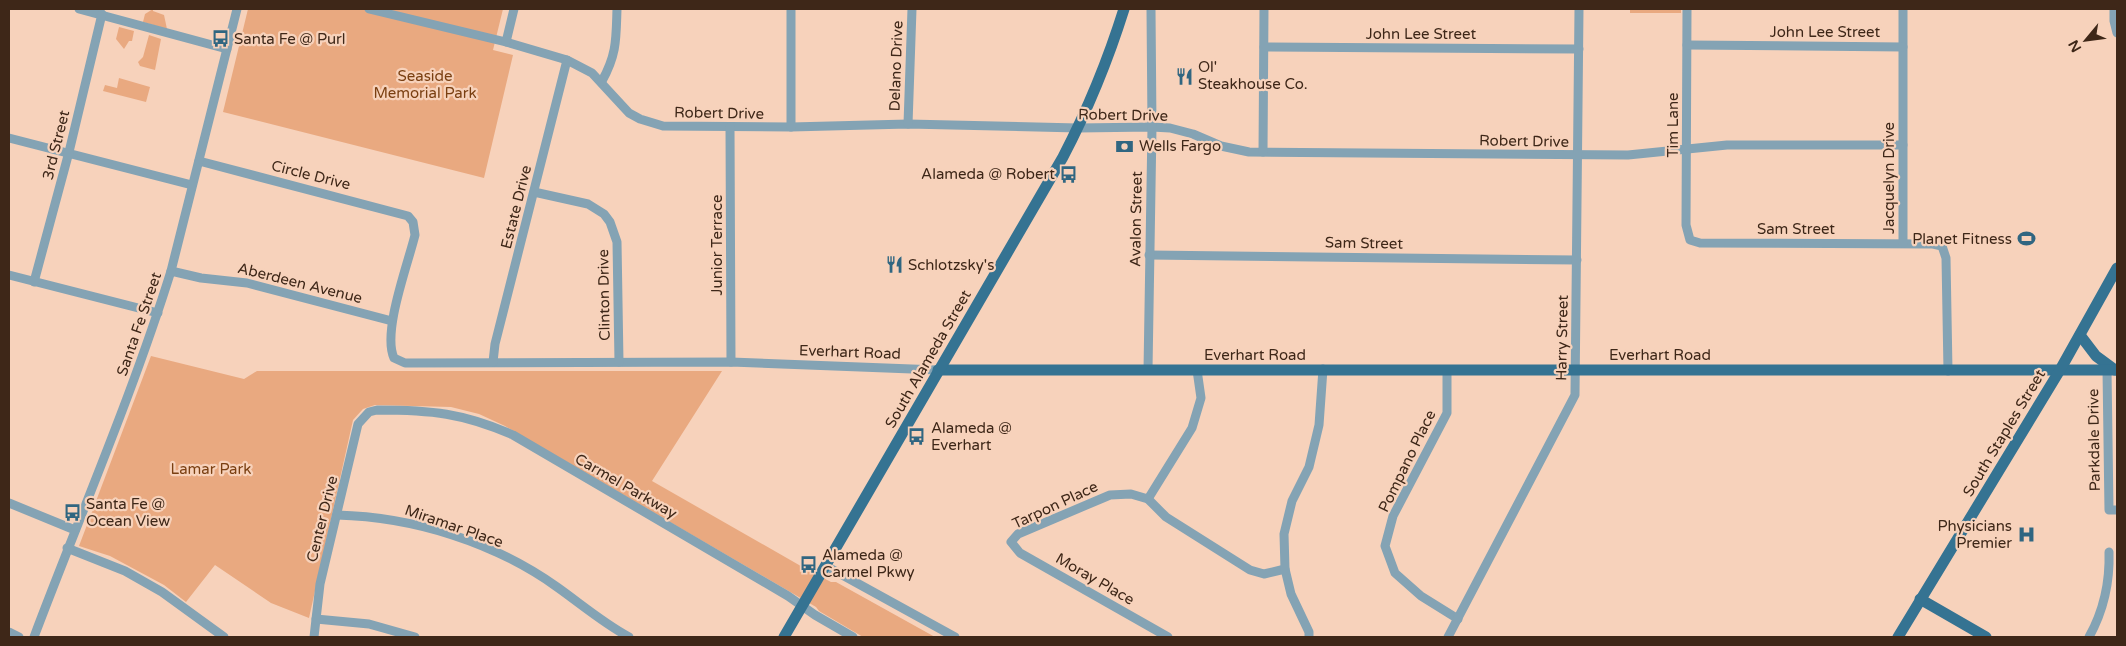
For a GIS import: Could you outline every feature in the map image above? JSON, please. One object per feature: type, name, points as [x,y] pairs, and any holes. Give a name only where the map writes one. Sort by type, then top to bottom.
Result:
[{"type":"main road","name":"South Alameda Street","points":[[784,637],[1078,128],[1115,38],[1124,9]]},
{"type":"main road","name":"South Staples Street","points":[[1898,637],[2060,370],[2117,268]]},
{"type":"main road","points":[[2080,335],[2096,356],[2113,370]]},
{"type":"main road","name":"Everhart Road","points":[[938,370],[2113,370]]},
{"type":"main road","points":[[1920,599],[1986,637]]},
{"type":"street","points":[[80,9],[227,49]]},
{"type":"street","name":"Santa Fe Street","points":[[34,637],[132,388],[158,313],[171,271],[237,9]]},
{"type":"street","name":"Robert Drive","points":[[369,9],[506,42],[580,65],[602,81],[629,112],[651,123],[674,127],[908,124],[1078,128],[1152,127],[1170,128],[1193,134],[1236,151],[1263,152],[1578,155],[1648,154],[1727,144],[1903,145]]},
{"type":"street","points":[[506,42],[514,9]]},
{"type":"street","points":[[602,81],[610,66],[616,48],[617,9]]},
{"type":"street","points":[[791,9],[791,127]]},
{"type":"street","name":"Delano Drive","points":[[908,124],[912,9]]},
{"type":"street","name":"Avalon Street","points":[[1148,370],[1152,127],[1151,9]]},
{"type":"street","points":[[1263,152],[1264,9]]},
{"type":"street","name":"Harry Street","points":[[1448,637],[1575,395],[1578,9]]},
{"type":"street","name":"Tim Lane","points":[[1686,9],[1686,225],[1690,240]]},
{"type":"street","name":"Jacquelyn Drive","points":[[1903,9],[1903,243],[1942,246],[1946,258],[1948,371]]},
{"type":"street","points":[[2114,9],[2117,33]]},
{"type":"street","name":"3rd Street","points":[[34,282],[69,152],[102,14]]},
{"type":"street","name":"John Lee Street","points":[[1687,45],[1903,47]]},
{"type":"street","name":"John Lee Street","points":[[1264,46],[1579,49]]},
{"type":"street","name":"Estate Drive","points":[[493,362],[495,344],[567,60]]},
{"type":"street","name":"Junior Terrace","points":[[730,127],[731,362]]},
{"type":"street","points":[[9,138],[192,184]]},
{"type":"street","name":"Circle Drive","points":[[199,161],[402,212],[408,216],[414,222],[416,235],[392,321]]},
{"type":"street","name":"Clinton Drive","points":[[534,192],[588,204],[604,214],[610,222],[617,242],[619,362]]},
{"type":"street","name":"Sam Street","points":[[1690,240],[1700,243],[1903,243]]},
{"type":"street","name":"Sam Street","points":[[1149,254],[1577,260]]},
{"type":"street","name":"Aberdeen Avenue","points":[[171,271],[201,278],[248,283],[392,321]]},
{"type":"street","points":[[9,275],[158,313]]},
{"type":"street","name":"Everhart Road","points":[[392,321],[390,350],[394,358],[405,363],[731,362],[938,370]]},
{"type":"street","points":[[1309,637],[1309,632],[1291,594],[1286,569],[1284,534],[1292,502],[1309,467],[1320,425],[1323,369]]},
{"type":"street","points":[[1197,370],[1201,398],[1192,428],[1148,499],[1166,517],[1250,570],[1264,574],[1286,569]]},
{"type":"street","name":"Pompano Place","points":[[1448,370],[1448,413],[1394,516],[1385,546],[1395,573],[1422,596],[1458,619]]},
{"type":"street","name":"Parkdale Drive","points":[[2113,370],[2113,510]]},
{"type":"street","name":"Carmel Parkway","points":[[369,412],[376,410],[408,410],[458,415],[486,423],[513,435],[853,637]]},
{"type":"street","name":"Center Drive","points":[[314,637],[322,576],[358,424],[369,412]]},
{"type":"street","name":"Tarpon Place","points":[[1011,542],[1018,534],[1110,495],[1131,494],[1148,499]]},
{"type":"street","points":[[9,503],[75,530]]},
{"type":"street","name":"Miramar Place","points":[[337,515],[364,516],[402,522],[492,551],[556,586],[602,621],[629,637]]},
{"type":"street","name":"Moray Place","points":[[1011,542],[1020,553],[1157,634],[1168,637]]},
{"type":"street","points":[[68,548],[125,572],[162,592],[224,637]]},
{"type":"street","points":[[2089,637],[2097,622],[2106,596],[2109,552]]},
{"type":"street","points":[[826,566],[955,637]]},
{"type":"street","points":[[316,619],[369,624],[415,637]]},
{"type":"street","points":[[9,632],[19,637]]},
{"type":"green space","points":[[153,9],[153,11],[164,15],[167,29],[143,22],[145,14]]},
{"type":"green space","name":"Seaside Memorial Park","points":[[248,9],[503,9],[493,50],[513,55],[484,178],[223,112]]},
{"type":"green space","points":[[1630,9],[1681,9],[1681,13],[1630,13]]},
{"type":"green space","points":[[119,27],[134,31],[132,41],[129,41],[124,49],[116,39]]},
{"type":"green space","points":[[149,35],[161,39],[155,70],[140,66],[138,62],[143,57]]},
{"type":"green space","points":[[119,78],[150,87],[146,102],[103,91],[105,85],[117,88]]},
{"type":"green space","name":"Lamar Park","points":[[151,356],[244,379],[257,371],[722,371],[652,481],[806,569],[831,582],[836,582],[935,637],[863,637],[819,611],[816,607],[505,426],[479,414],[451,407],[375,405],[363,409],[353,420],[309,618],[271,603],[215,565],[186,602],[164,585],[110,556],[79,546]]},
{"type":"place","name":"Santa Fe @ Purl","points":[[220,39]]},
{"type":"place","name":"Ol' Steakhouse Co.","points":[[1184,76]]},
{"type":"place","name":"Wells Fargo","points":[[1125,146]]},
{"type":"place","name":"Alameda @ Robert","points":[[1069,174]]},
{"type":"place","name":"Planet Fitness","points":[[2026,239]]},
{"type":"place","name":"Schlotzsky's","points":[[894,265]]},
{"type":"place","name":"Alameda @ Everhart","points":[[917,437]]},
{"type":"place","name":"Santa Fe @ Ocean View","points":[[72,513]]},
{"type":"place","name":"Physicians Premier","points":[[2026,535]]},
{"type":"place","name":"Alameda @ Carmel Pkwy","points":[[808,564]]}]
